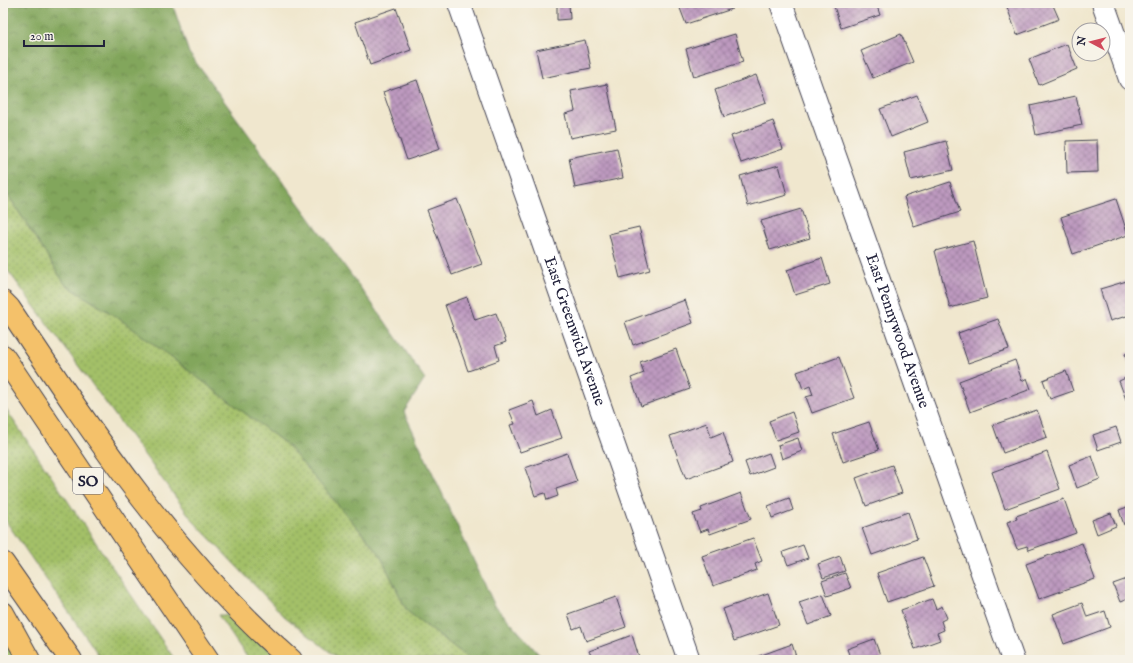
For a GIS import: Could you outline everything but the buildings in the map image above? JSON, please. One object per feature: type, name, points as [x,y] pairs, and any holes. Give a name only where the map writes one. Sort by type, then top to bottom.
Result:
[{"type":"highway","points":[[3,302],[92,432],[157,518],[216,588],[291,660]]},
{"type":"highway","name":"SO","points":[[3,356],[208,660]]},
{"type":"highway","points":[[3,563],[71,660]]},
{"type":"highway","points":[[3,613],[29,660]]},
{"type":"street","name":"East Greenwich Avenue","points":[[459,3],[689,660]]},
{"type":"street","name":"East Pennywood Avenue","points":[[781,3],[1013,660]]},
{"type":"street","points":[[1103,3],[1130,80]]},
{"type":"green space","points":[[3,3],[172,3],[189,53],[384,320],[425,379],[404,412],[494,604],[544,660],[470,659],[407,611],[379,553],[286,444],[124,322],[65,284],[3,187]]},
{"type":"green space","points":[[3,187],[65,284],[124,322],[286,444],[379,553],[407,611],[470,659],[480,660],[340,660],[284,616],[194,522],[3,264]]},
{"type":"green space","points":[[3,405],[175,660],[102,660],[3,517]]},
{"type":"green space","points":[[218,615],[232,615],[282,660],[249,660]]},
{"type":"green space","points":[[3,625],[21,660],[3,660]]}]
